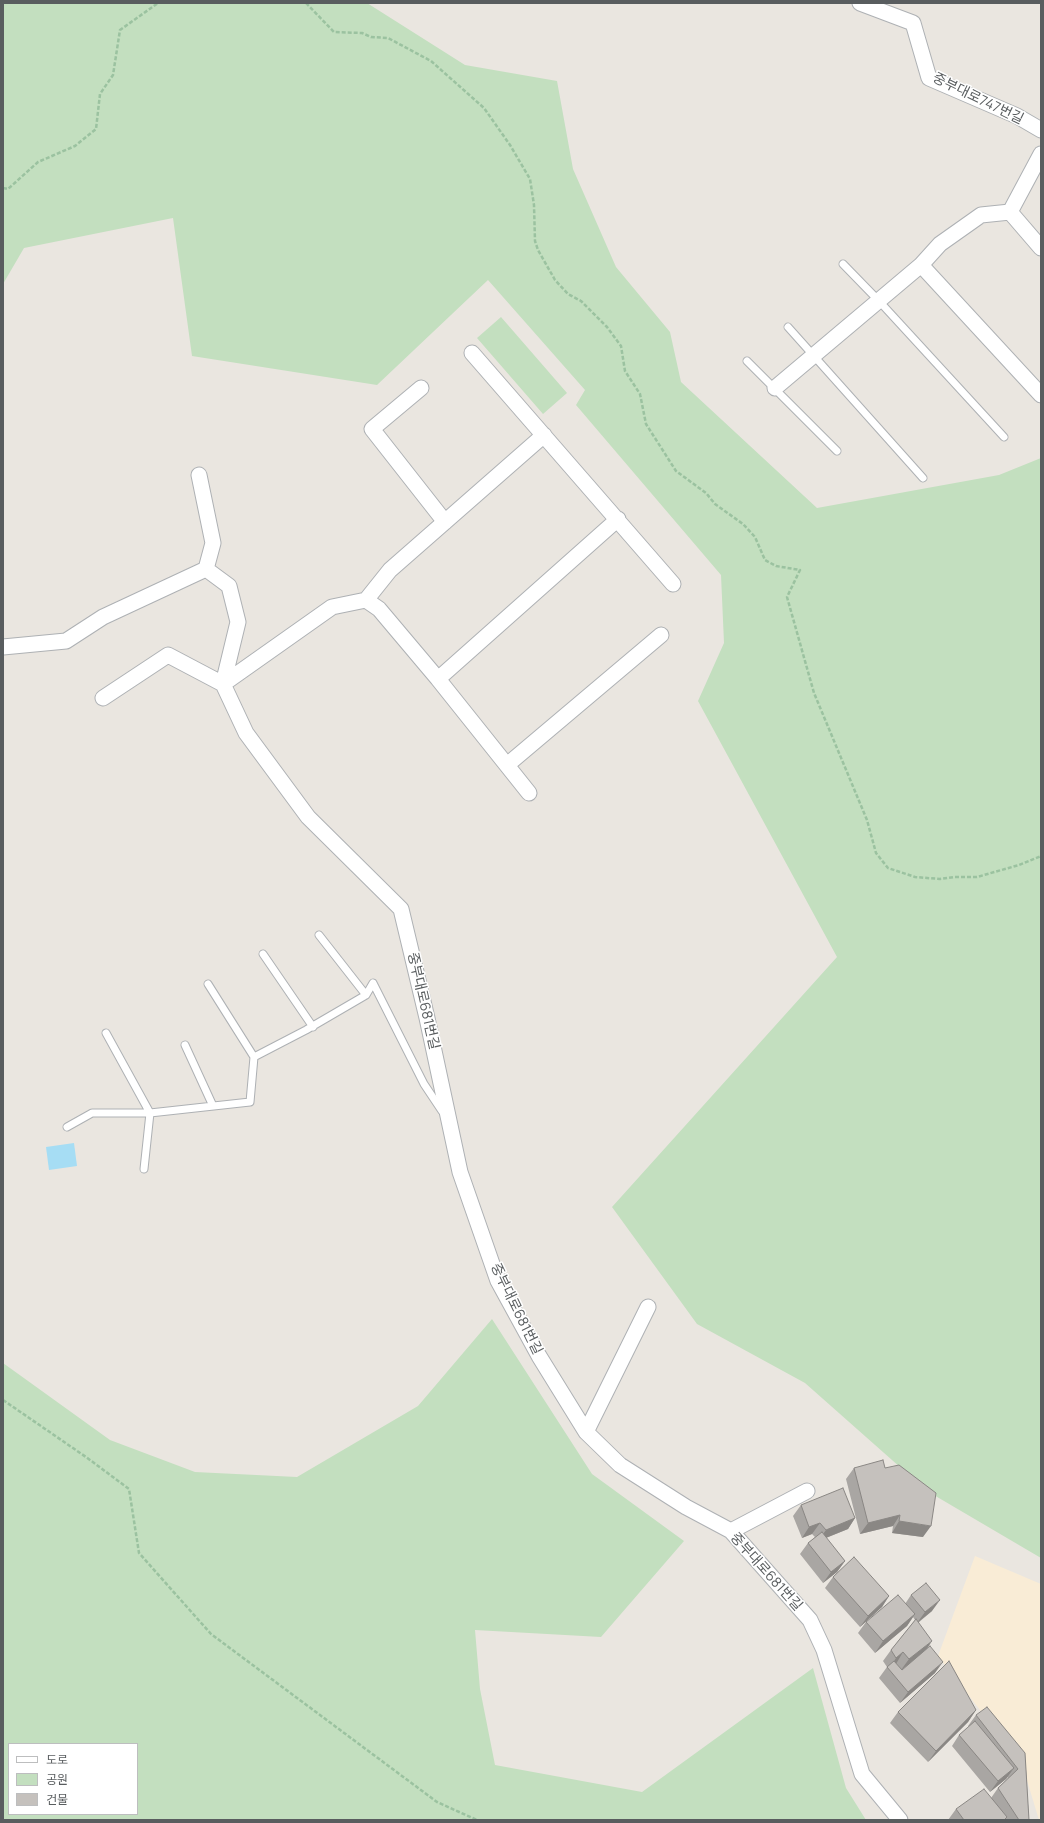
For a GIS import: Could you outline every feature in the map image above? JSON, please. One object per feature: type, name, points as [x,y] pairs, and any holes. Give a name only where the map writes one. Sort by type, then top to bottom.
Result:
[{"type":"street","name":"중부대로747번길","points":[[860,3],[913,23],[929,78],[1017,116],[1041,130]]},
{"type":"street","points":[[1010,212],[1041,154]]},
{"type":"street","points":[[1010,212],[1041,248]]},
{"type":"street","points":[[775,388],[921,265],[940,244],[981,215],[1010,212]]},
{"type":"street","points":[[921,265],[1041,395]]},
{"type":"street","points":[[472,352],[673,584]]},
{"type":"street","points":[[420,388],[372,429],[445,522]]},
{"type":"street","points":[[223,684],[332,607],[366,600],[390,570],[544,435]]},
{"type":"street","points":[[3,647],[66,641],[103,617],[206,569],[213,543],[199,475]]},
{"type":"street","points":[[438,679],[618,520]]},
{"type":"street","points":[[206,569],[229,586],[238,622],[223,684]]},
{"type":"street","points":[[366,600],[378,609],[438,679],[529,793]]},
{"type":"street","points":[[507,765],[660,635]]},
{"type":"street","points":[[103,698],[168,655],[223,684]]},
{"type":"street","name":"중부대로681번길","points":[[223,684],[246,733],[308,817],[401,908],[428,1018],[460,1172],[498,1281],[539,1356],[586,1432],[620,1465],[686,1508],[730,1531],[810,1620],[824,1650],[862,1774],[900,1820]]},
{"type":"street","points":[[586,1432],[648,1307]]},
{"type":"street","points":[[730,1531],[807,1491]]},
{"type":"lane","points":[[843,264],[1004,437]]},
{"type":"lane","points":[[788,327],[923,478]]},
{"type":"lane","points":[[747,361],[837,451]]},
{"type":"lane","points":[[319,935],[366,995]]},
{"type":"lane","points":[[263,954],[313,1027]]},
{"type":"lane","points":[[67,1127],[92,1113],[150,1113],[250,1102],[254,1057],[208,984]]},
{"type":"lane","points":[[254,1057],[313,1027],[366,995],[373,984],[424,1084],[449,1121]]},
{"type":"lane","points":[[106,1033],[150,1113],[144,1169]]},
{"type":"lane","points":[[185,1045],[214,1106]]},
{"type":"path","points":[[3,188],[8,189],[38,162],[76,146],[96,129],[100,94],[113,75],[120,30],[158,3]]},
{"type":"path","points":[[306,3],[334,32],[362,33],[371,38],[388,38],[430,61],[484,108],[510,145],[530,179],[534,205],[535,241],[538,250],[555,280],[568,294],[581,301],[607,327],[621,346],[625,371],[640,394],[646,424],[676,471],[706,494],[715,504],[743,524],[755,537],[766,560],[776,566],[800,570],[787,597],[814,693],[867,820],[876,853],[888,868],[915,877],[940,879],[954,877],[977,877],[1019,865],[1041,856]]},
{"type":"path","points":[[3,1400],[86,1457],[129,1489],[139,1553],[211,1634],[437,1802],[477,1820]]},
{"type":"shaded area","points":[[975,1556],[1041,1584],[1041,1820],[1039,1820],[1022,1764],[938,1656]]},
{"type":"green space","points":[[3,3],[367,3],[465,65],[557,81],[573,169],[616,267],[670,332],[681,382],[817,508],[999,475],[1041,458],[1041,1558],[927,1491],[805,1383],[697,1324],[612,1207],[837,957],[698,701],[724,643],[721,575],[576,405],[585,390],[488,280],[377,385],[192,356],[173,218],[24,248],[3,284]]},
{"type":"green space","points":[[501,317],[567,393],[543,414],[477,338]]},
{"type":"green space","points":[[492,1319],[592,1474],[684,1541],[601,1637],[475,1630],[480,1689],[495,1765],[642,1792],[813,1668],[846,1788],[866,1820],[3,1820],[3,1363],[110,1440],[195,1472],[297,1477],[418,1406]]},
{"type":"water","points":[[74,1143],[77,1166],[49,1170],[46,1147]]},
{"type":"building","points":[[883,1460],[885,1468],[899,1465],[936,1493],[931,1526],[899,1521],[900,1515],[868,1523],[854,1468]]},
{"type":"building","points":[[843,1488],[855,1518],[826,1530],[820,1523],[809,1527],[801,1505]]},
{"type":"building","points":[[822,1532],[845,1561],[831,1572],[808,1543]]},
{"type":"building","points":[[854,1557],[889,1596],[868,1616],[833,1577]]},
{"type":"building","points":[[926,1583],[940,1600],[925,1612],[911,1595]]},
{"type":"building","points":[[898,1595],[915,1614],[883,1641],[866,1622]]},
{"type":"building","points":[[916,1619],[932,1641],[909,1659],[903,1652],[896,1658],[891,1650]]},
{"type":"building","points":[[930,1646],[943,1662],[908,1692],[887,1667],[894,1661],[902,1670]]},
{"type":"building","points":[[949,1661],[976,1710],[936,1751],[898,1712]]},
{"type":"building","points":[[987,1707],[1025,1753],[1029,1820],[1019,1820],[998,1788],[1018,1769],[976,1715]]},
{"type":"building","points":[[975,1721],[1014,1768],[998,1781],[959,1735]]},
{"type":"building","points":[[984,1789],[1007,1817],[1004,1820],[964,1820],[956,1809]]}]
